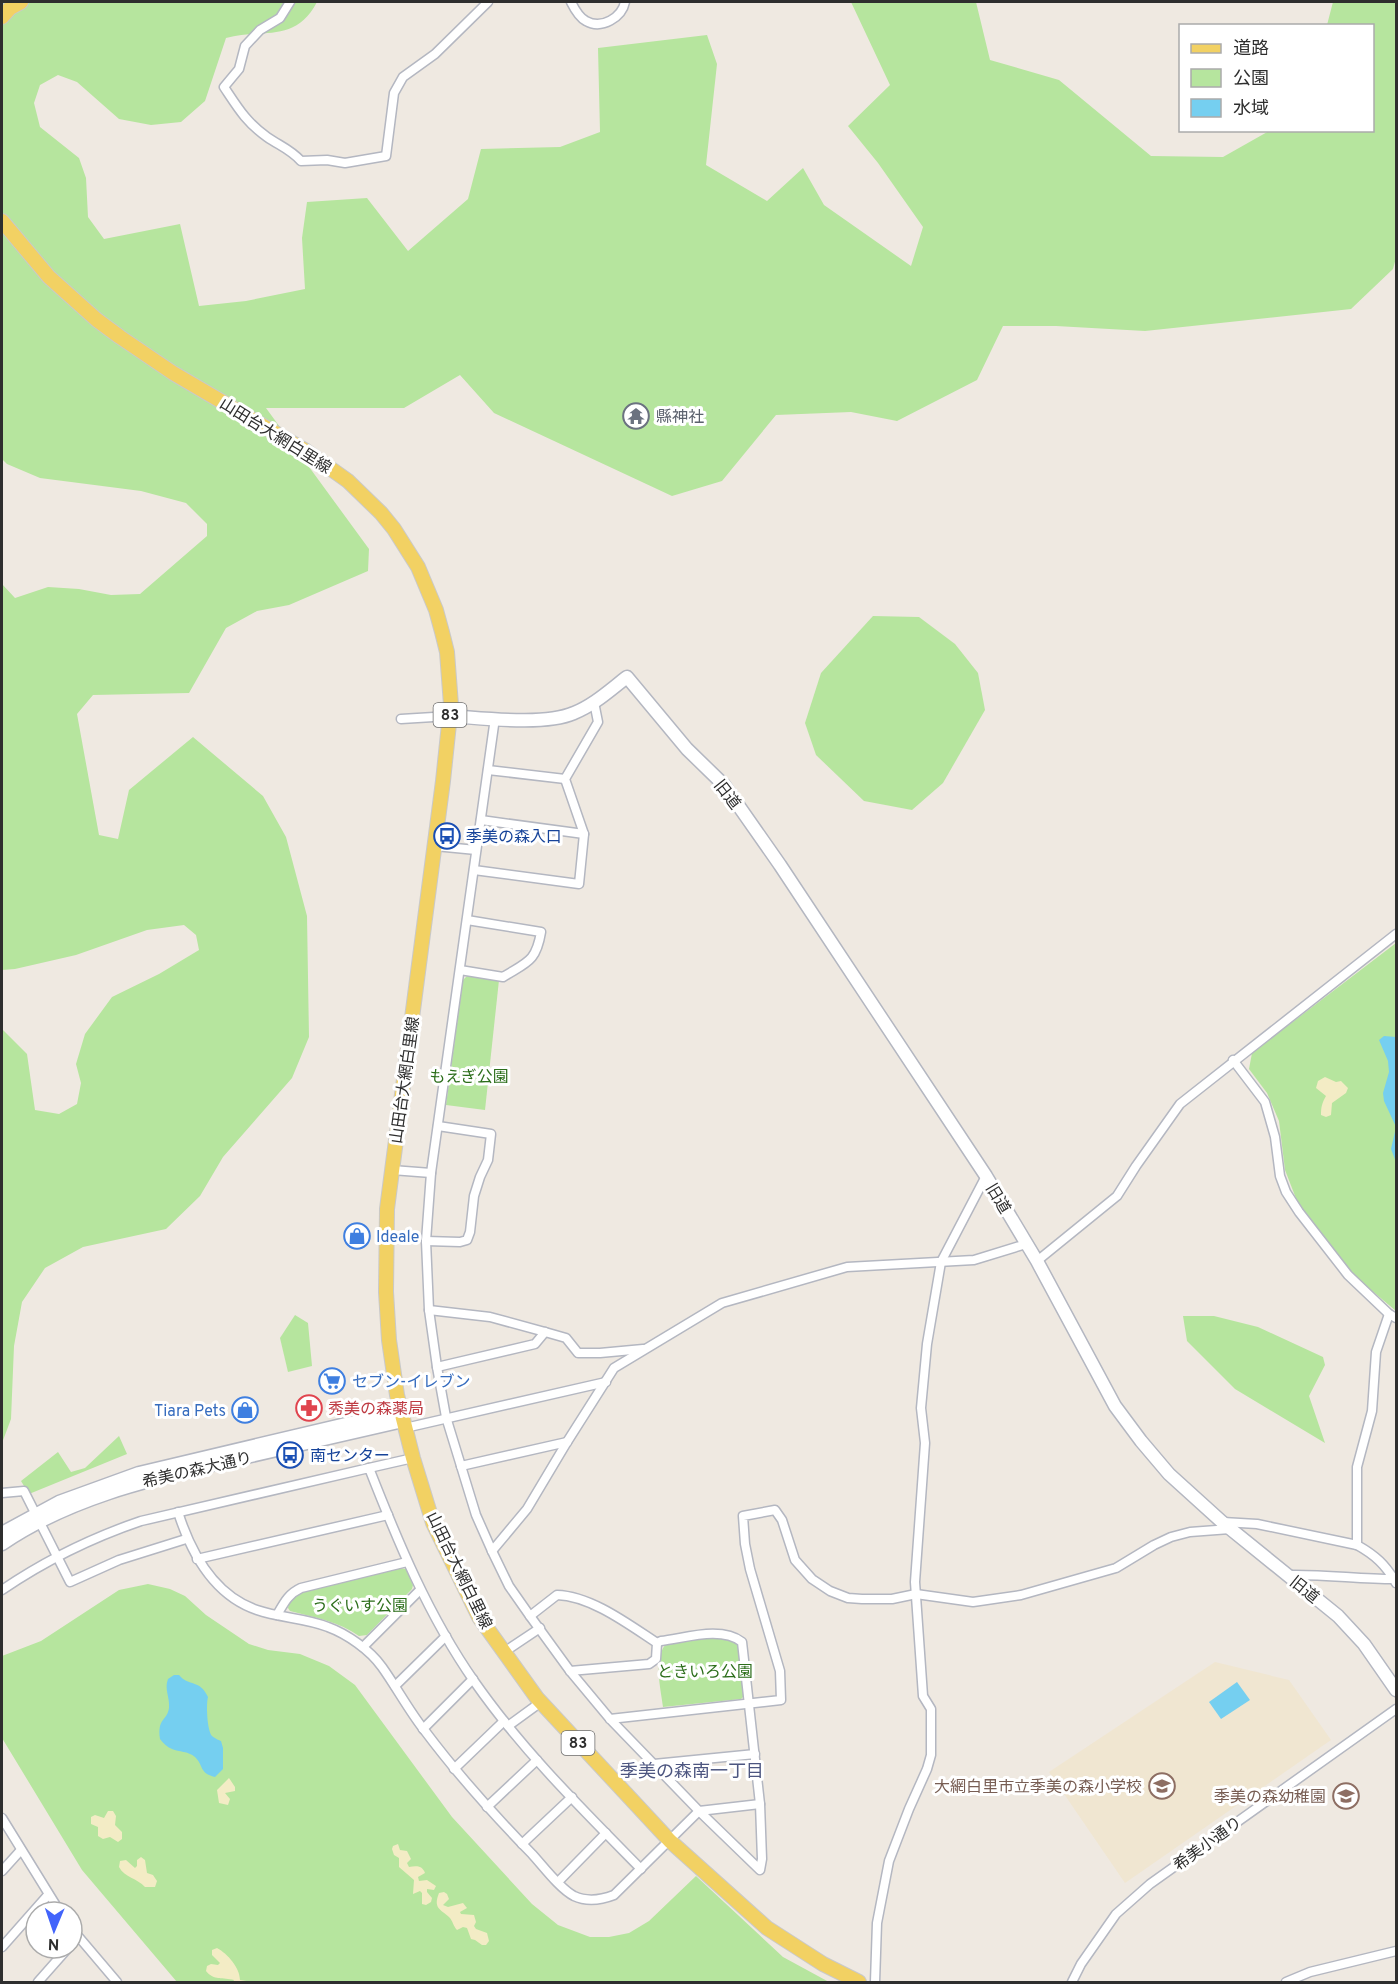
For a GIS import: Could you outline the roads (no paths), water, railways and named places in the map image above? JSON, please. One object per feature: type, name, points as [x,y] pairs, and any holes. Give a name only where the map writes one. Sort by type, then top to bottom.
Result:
[{"type":"main road","points":[[2,17],[10,8],[21,2]]},
{"type":"main road","name":"山田台大網白里線","points":[[2,221],[49,277],[97,320],[173,373],[306,451],[348,481],[381,513],[418,567],[436,610],[447,652],[451,705],[435,846],[387,1209],[386,1292],[390,1351],[412,1458],[433,1522],[479,1617],[541,1702],[669,1841],[767,1928],[823,1964],[859,1983]]},
{"type":"street","points":[[290,2],[280,18],[260,30],[245,46],[239,69],[224,87],[242,116],[268,138],[291,150],[301,161],[327,160],[345,163],[386,156],[394,93],[403,77],[435,54],[488,2]]},
{"type":"street","points":[[571,2],[584,20],[590,23],[613,20],[624,9],[625,2]]},
{"type":"street","name":"旧道","points":[[594,702],[627,677],[687,749],[724,785],[780,865],[986,1176],[1037,1261],[1115,1406],[1169,1474],[1226,1526],[1338,1616],[1364,1644],[1396,1690]]},
{"type":"street","points":[[474,870],[579,884],[584,834],[565,779],[598,722],[594,702]]},
{"type":"street","name":"83","points":[[450,716],[532,720],[555,718],[573,714],[594,702]]},
{"type":"street","points":[[401,719],[450,716]]},
{"type":"street","points":[[495,718],[431,1173],[426,1241],[429,1310],[446,1417],[476,1515],[509,1586],[570,1671],[610,1719],[760,1870],[762,1860],[760,1804],[742,1642],[735,1636],[720,1634],[657,1643]]},
{"type":"street","points":[[488,770],[565,779]]},
{"type":"street","points":[[481,820],[584,834]]},
{"type":"street","points":[[435,846],[476,850]]},
{"type":"street","points":[[460,969],[503,977],[529,961],[538,950],[541,932],[467,920]]},
{"type":"street","points":[[1037,1261],[1117,1196],[1180,1104],[1396,934]]},
{"type":"street","points":[[1233,1060],[1265,1102],[1275,1137],[1280,1176],[1286,1192],[1348,1275],[1393,1316],[1376,1352],[1372,1411],[1357,1467],[1357,1545]]},
{"type":"street","points":[[426,1241],[460,1242],[467,1240],[474,1196],[488,1160],[492,1134],[438,1126]]},
{"type":"street","points":[[392,1170],[431,1173]]},
{"type":"street","points":[[875,1983],[876,1923],[889,1861],[931,1755],[931,1709],[922,1696],[915,1594],[925,1443],[921,1408],[927,1344],[941,1262],[986,1176]]},
{"type":"street","points":[[492,1551],[527,1509],[614,1368],[722,1303],[847,1267],[974,1260],[1026,1244]]},
{"type":"street","points":[[429,1310],[490,1317],[566,1338],[578,1353],[646,1349]]},
{"type":"street","points":[[437,1366],[535,1344],[545,1332]]},
{"type":"street","points":[[621,1351],[625,1357],[622,1363]]},
{"type":"street","points":[[403,1420],[446,1417],[606,1382]]},
{"type":"street","name":"希美の森大通り","points":[[2,1533],[109,1492],[224,1457],[403,1420]]},
{"type":"street","points":[[461,1466],[567,1442]]},
{"type":"street","points":[[2,1590],[56,1556],[113,1531],[178,1512],[412,1458]]},
{"type":"street","points":[[369,1468],[420,1590],[473,1679],[537,1760],[641,1869]]},
{"type":"street","points":[[2,1493],[24,1491],[70,1582],[119,1560],[186,1539]]},
{"type":"street","points":[[610,1719],[781,1700],[780,1671],[750,1569],[743,1516],[775,1510],[782,1520],[795,1560],[812,1579],[830,1591],[848,1598],[892,1599],[915,1594],[973,1602],[1021,1595],[1116,1568],[1171,1537],[1226,1526],[1257,1524],[1357,1545],[1371,1552],[1386,1566],[1395,1581]]},
{"type":"street","points":[[178,1512],[186,1539],[197,1559],[212,1579],[231,1596],[256,1610],[327,1627],[363,1647],[381,1665],[423,1729],[487,1808],[574,1896],[596,1900],[614,1895],[699,1811],[760,1804]]},
{"type":"street","points":[[197,1559],[388,1515]]},
{"type":"street","name":"希美の森大通り","points":[[2,1544],[37,1518]]},
{"type":"street","points":[[277,1615],[292,1592],[301,1588],[407,1562]]},
{"type":"street","points":[[1288,1575],[1314,1574],[1395,1581]]},
{"type":"street","points":[[363,1647],[420,1590]]},
{"type":"street","points":[[530,1616],[557,1595],[571,1595],[591,1603],[657,1643]]},
{"type":"street","points":[[504,1652],[540,1628]]},
{"type":"street","points":[[395,1686],[446,1636]]},
{"type":"street","points":[[570,1671],[649,1664],[656,1659],[657,1643]]},
{"type":"street","points":[[423,1729],[473,1679]]},
{"type":"street","points":[[454,1769],[506,1723],[541,1702]]},
{"type":"street","name":"希美小通り","points":[[1072,1983],[1081,1964],[1116,1914],[1149,1884],[1396,1709]]},
{"type":"street","points":[[654,1764],[755,1754]]},
{"type":"street","points":[[487,1808],[537,1760]]},
{"type":"street","points":[[522,1844],[572,1797]]},
{"type":"street","points":[[2,1818],[52,1900]]},
{"type":"street","points":[[558,1882],[606,1833]]},
{"type":"street","points":[[2,1872],[21,1850]]},
{"type":"street","points":[[2,1947],[48,1895]]},
{"type":"street","points":[[84,1948],[112,1980]]},
{"type":"street","points":[[1286,1983],[1310,1972],[1396,1951]]},
{"type":"street","points":[[38,1983],[58,1960]]},
{"type":"water","points":[[1384,1036],[1396,1037],[1396,1127],[1384,1101],[1383,1093],[1389,1072],[1388,1061],[1379,1040]]},
{"type":"water","points":[[1396,1127],[1396,1162],[1391,1149]]},
{"type":"water","points":[[179,1675],[198,1685],[208,1697],[207,1717],[210,1733],[221,1741],[223,1748],[223,1769],[215,1777],[204,1771],[195,1757],[170,1748],[160,1739],[161,1723],[169,1708],[167,1683],[168,1679]]},
{"type":"water","points":[[1237,1682],[1250,1700],[1221,1719],[1209,1702]]},
{"type":"place","name":"縣神社","points":[[636,416]]},
{"type":"place","name":"季美の森入口","points":[[447,836]]},
{"type":"place","name":"Ideale","points":[[357,1236]]},
{"type":"place","name":"セブン-イレブン","points":[[332,1381]]},
{"type":"place","name":"秀美の森薬局","points":[[309,1408]]},
{"type":"place","name":"Tiara Pets","points":[[245,1410]]},
{"type":"place","name":"南センター","points":[[290,1455]]},
{"type":"place","name":"大網白里市立季美の森小学校","points":[[1162,1786]]},
{"type":"place","name":"季美の森幼稚園","points":[[1346,1796]]},
{"type":"district","name":"季美の森南一丁目","points":[[692,1771]]},
{"type":"park label","name":"もえぎ公園","points":[[469,1076]]},
{"type":"park label","name":"うぐいす公園","points":[[360,1605]]},
{"type":"park label","name":"ときいろ公園","points":[[705,1671]]}]
